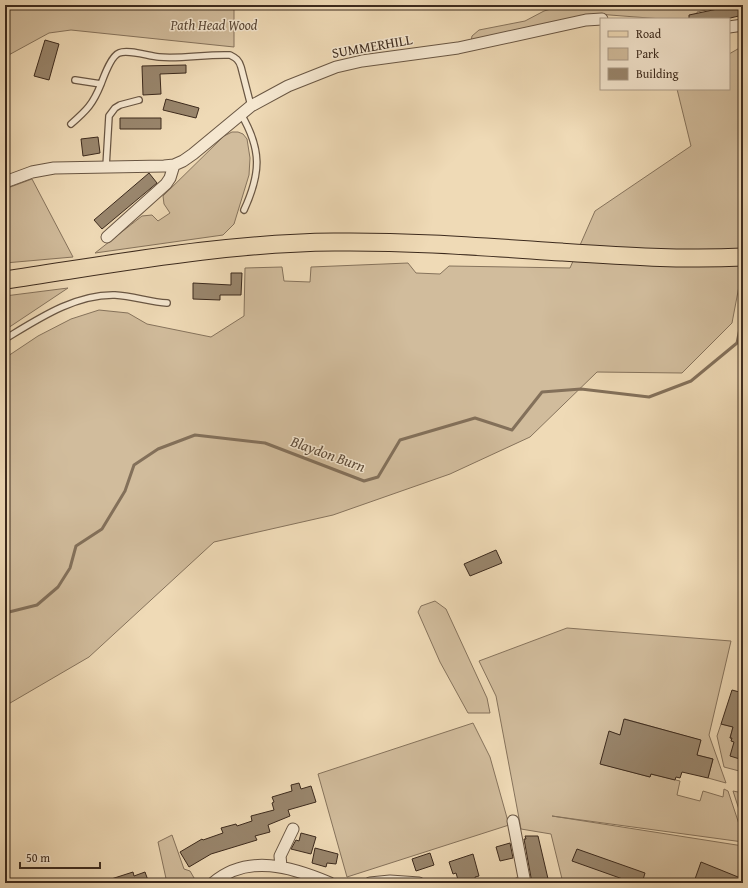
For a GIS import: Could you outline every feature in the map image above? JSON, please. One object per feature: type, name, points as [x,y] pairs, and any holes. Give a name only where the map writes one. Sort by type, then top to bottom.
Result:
[{"type":"main road","points":[[5,280],[164,257],[232,249],[281,244],[333,242],[395,242],[659,258],[695,259],[743,257]]},
{"type":"street","name":"SUMMERHILL","points":[[174,165],[193,154],[251,106],[288,86],[336,67],[362,61],[458,48],[586,20],[600,19]]},
{"type":"street","points":[[730,27],[743,25]]},
{"type":"street","points":[[5,182],[32,172],[54,168],[151,167],[174,165],[170,178],[151,204],[107,237]]},
{"type":"street","points":[[511,822],[525,883]]},
{"type":"street","points":[[281,866],[280,856],[293,829]]},
{"type":"street","points":[[213,883],[222,875],[240,868],[264,865],[281,866],[311,875],[330,883]]},
{"type":"street","points":[[370,883],[390,881],[419,883]]},
{"type":"lane","points":[[71,124],[88,110],[95,98],[113,57],[120,52],[159,57],[187,58],[230,55],[239,61],[251,106]]},
{"type":"lane","points":[[75,80],[101,84]]},
{"type":"lane","points":[[106,167],[109,116],[115,108],[120,105],[139,100]]},
{"type":"lane","points":[[241,113],[251,131],[258,159],[252,192],[244,210]]},
{"type":"lane","points":[[5,339],[53,312],[68,305],[94,297],[116,295],[167,303]]},
{"type":"green space","name":"Path Head Wood","points":[[5,5],[234,5],[234,47],[71,30],[49,33],[5,57]]},
{"type":"green space","points":[[564,5],[715,5],[716,8],[697,12],[698,18],[649,18],[597,14],[471,41],[472,36],[479,30],[525,21],[544,11]]},
{"type":"green space","points":[[743,46],[743,265],[732,323],[682,373],[597,372],[530,437],[450,474],[333,515],[214,542],[89,657],[5,706],[5,358],[38,336],[71,319],[99,310],[128,313],[147,324],[211,337],[244,316],[245,268],[282,267],[284,281],[310,282],[311,267],[408,263],[416,273],[440,274],[449,266],[570,268],[595,211],[691,146],[677,90],[730,90],[730,53]]},
{"type":"green space","points":[[232,132],[243,134],[247,139],[250,158],[249,175],[234,224],[223,235],[95,253],[142,216],[152,215],[158,221],[170,213],[164,204],[163,196],[224,136]]},
{"type":"green space","points":[[32,179],[73,257],[5,263],[5,189]]},
{"type":"green space","points":[[68,288],[5,330],[5,296]]},
{"type":"green space","points":[[435,601],[446,609],[487,698],[490,713],[468,713],[440,662],[418,612],[421,606]]},
{"type":"green space","points":[[567,628],[731,641],[709,735],[726,783],[708,778],[713,759],[697,755],[700,740],[625,719],[620,735],[610,732],[601,764],[650,777],[651,774],[680,781],[677,795],[700,801],[703,791],[723,797],[724,789],[728,791],[743,836],[743,842],[552,816],[743,846],[743,883],[563,883],[551,834],[521,829],[496,696],[479,661]]},
{"type":"green space","points":[[473,723],[490,757],[509,825],[347,877],[318,774]]},
{"type":"green space","points":[[721,724],[733,727],[730,738],[732,738],[743,728],[743,772],[724,767],[717,736]]},
{"type":"green space","points":[[733,791],[743,793],[741,801],[743,801],[743,822]]},
{"type":"green space","points":[[172,835],[184,869],[190,871],[197,883],[167,883],[158,842]]},
{"type":"building","points":[[726,5],[743,5],[743,15],[730,18],[689,18],[689,15],[727,7]]},
{"type":"building","points":[[45,40],[59,44],[49,80],[34,76]]},
{"type":"building","points":[[186,65],[186,73],[160,74],[161,94],[143,95],[142,66]]},
{"type":"building","points":[[166,99],[199,108],[196,118],[163,110]]},
{"type":"building","points":[[120,118],[161,118],[161,129],[120,129]]},
{"type":"building","points":[[98,137],[100,153],[83,156],[81,139]]},
{"type":"building","points":[[149,173],[157,183],[102,229],[94,220]]},
{"type":"building","points":[[231,273],[242,273],[241,295],[220,295],[220,300],[193,299],[193,283],[231,285]]},
{"type":"building","points":[[496,550],[502,563],[470,576],[464,564]]},
{"type":"building","points":[[732,690],[743,693],[743,760],[730,756],[734,742],[731,741],[732,738],[730,738],[733,727],[721,724]]},
{"type":"building","points":[[624,719],[701,740],[697,755],[713,759],[708,778],[682,772],[680,778],[676,777],[675,780],[651,774],[650,777],[600,764],[609,731],[620,735]]},
{"type":"building","points":[[299,783],[301,789],[311,786],[316,802],[288,810],[290,816],[268,825],[270,832],[255,836],[257,840],[211,854],[189,867],[180,852],[202,839],[203,840],[223,833],[221,828],[236,824],[237,826],[252,821],[251,816],[274,810],[272,803],[274,802],[272,797],[292,791],[291,785]]},
{"type":"building","points":[[301,833],[316,837],[311,854],[291,849],[296,840],[299,841]]},
{"type":"building","points":[[525,836],[538,836],[549,883],[532,883],[524,839],[526,839]]},
{"type":"building","points":[[510,843],[513,858],[500,861],[496,847]]},
{"type":"building","points":[[315,848],[338,854],[336,864],[327,863],[326,867],[312,863]]},
{"type":"building","points":[[577,849],[645,873],[642,883],[634,883],[572,861]]},
{"type":"building","points":[[430,853],[434,865],[416,871],[412,859]]},
{"type":"building","points":[[473,854],[479,876],[475,877],[476,883],[459,883],[456,873],[453,874],[449,862]]},
{"type":"building","points":[[701,862],[743,879],[743,883],[705,883],[695,879]]},
{"type":"building","points":[[133,872],[134,876],[145,872],[149,883],[105,883],[105,881]]},
{"type":"building","points":[[517,878],[518,883],[510,883],[509,880]]},
{"type":"waterway","name":"Blaydon Burn","points":[[5,613],[37,605],[58,587],[70,568],[76,546],[102,529],[125,491],[134,465],[158,449],[195,435],[265,443],[364,481],[378,477],[400,440],[475,418],[512,430],[542,392],[581,389],[649,397],[691,381],[737,343],[743,314]]}]
